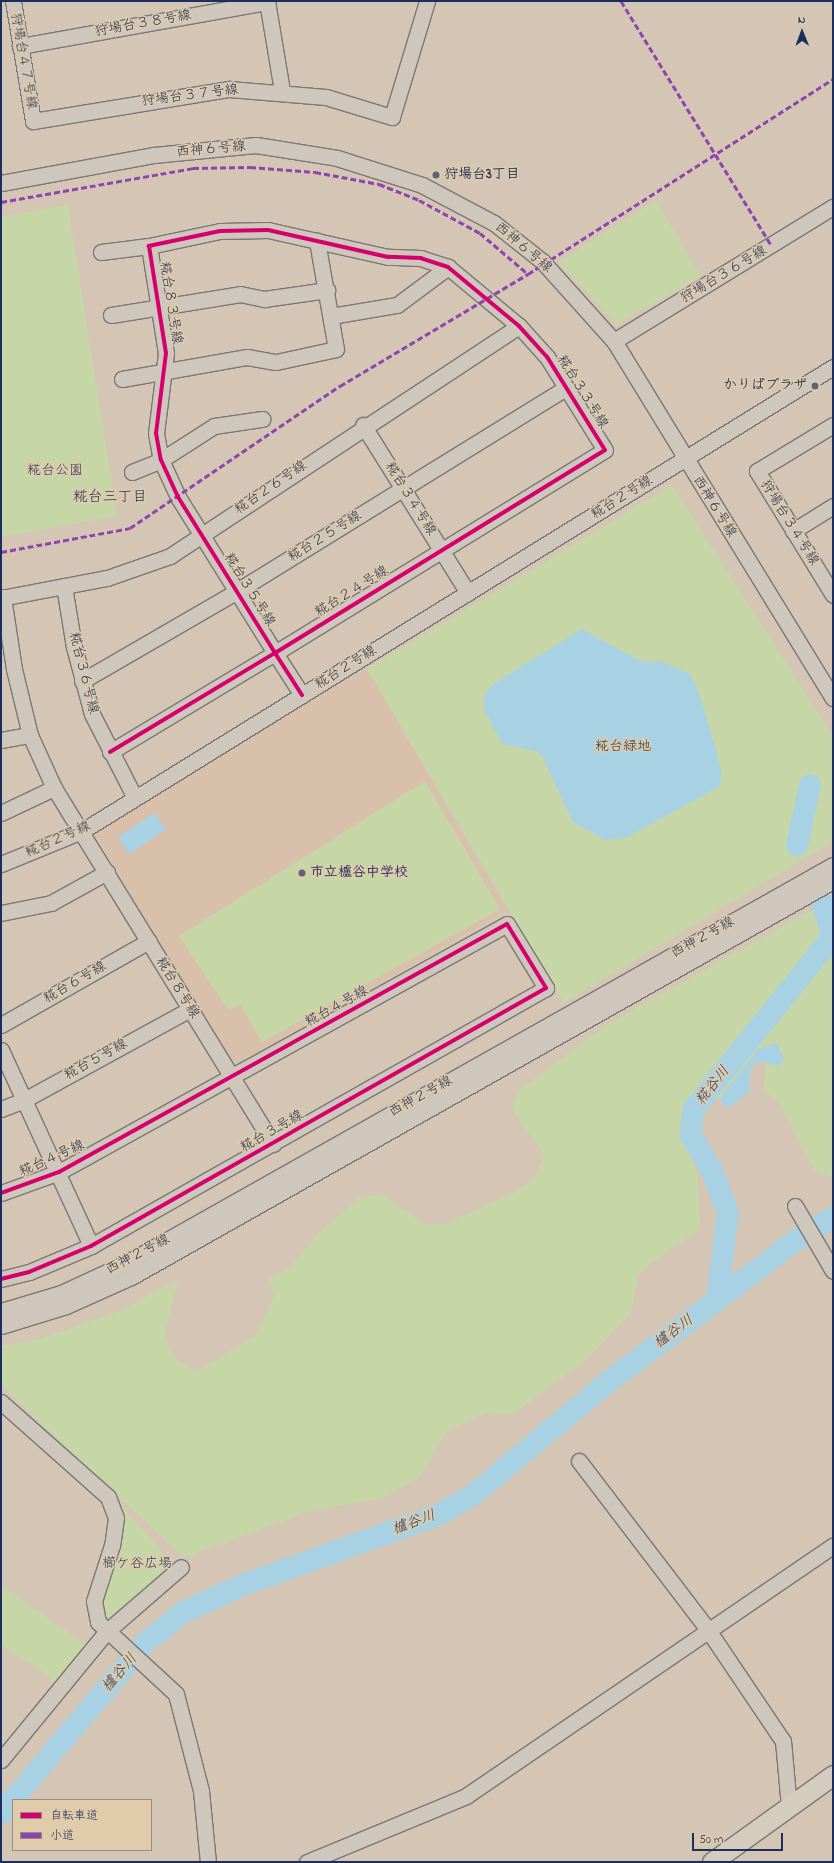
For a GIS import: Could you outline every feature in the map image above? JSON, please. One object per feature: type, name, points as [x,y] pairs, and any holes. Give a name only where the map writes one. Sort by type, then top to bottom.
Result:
[{"type":"main road","points":[[712,1862],[833,1775]]},
{"type":"street","name":"狩場台４７号線","points":[[13,1],[33,121]]},
{"type":"street","name":"狩場台３８号線","points":[[20,46],[267,1]]},
{"type":"street","points":[[267,1],[282,91]]},
{"type":"street","name":"狩場台３７号線","points":[[33,121],[229,89],[282,91],[326,97],[392,117],[427,1]]},
{"type":"street","name":"西神６号線","points":[[1,182],[154,155],[256,145],[337,158],[422,185],[494,223],[543,262],[614,342],[685,460],[833,698]]},
{"type":"street","name":"狩場台３６号線","points":[[614,342],[833,207]]},
{"type":"street","name":"糀台８３号線","points":[[178,497],[160,460],[156,433],[166,353],[149,246],[220,231],[268,230],[388,256],[421,258],[448,267],[487,298]]},
{"type":"street","points":[[122,379],[247,357],[276,362],[336,348],[327,290],[317,241]]},
{"type":"street","points":[[101,252],[149,246]]},
{"type":"street","points":[[331,316],[397,305],[448,267]]},
{"type":"street","points":[[111,315],[240,294],[264,299],[327,290]]},
{"type":"street","name":"糀台３３号線","points":[[487,298],[519,326],[547,357],[605,450]]},
{"type":"street","name":"糀台２６号線","points":[[2,597],[64,586],[133,570],[170,556],[364,425],[519,326]]},
{"type":"street","name":"糀台２号線","points":[[1,864],[82,831],[685,460],[833,367]]},
{"type":"street","name":"糀台２５号線","points":[[82,681],[237,591],[566,388]]},
{"type":"street","points":[[132,472],[160,460],[214,426],[262,419]]},
{"type":"street","name":"糀台３４号線","points":[[364,425],[468,593]]},
{"type":"street","name":"狩場台３４号線","points":[[832,592],[757,471],[833,425]]},
{"type":"street","name":"糀台２４号線","points":[[110,752],[275,653],[441,549],[605,450]]},
{"type":"street","name":"糀台３５号線","points":[[178,497],[302,695]]},
{"type":"street","points":[[793,531],[833,506]]},
{"type":"street","name":"糀台３６号線","points":[[64,586],[82,681],[110,752],[135,798]]},
{"type":"street","name":"糀台８号線","points":[[2,597],[8,671],[30,735],[54,788],[82,831],[273,1144]]},
{"type":"street","points":[[1,740],[30,735]]},
{"type":"street","points":[[1,813],[54,788]]},
{"type":"street","name":"西神２号線","points":[[1,1311],[61,1293],[126,1263],[833,865]]},
{"type":"street","points":[[1,913],[51,903],[107,872]]},
{"type":"street","name":"西神２号線","points":[[1,1326],[66,1306],[133,1276],[833,881]]},
{"type":"street","name":"糀台４号線","points":[[1,1193],[59,1172],[233,1078],[507,924],[546,988]]},
{"type":"street","name":"糀台６号線","points":[[1,1025],[149,941]]},
{"type":"street","name":"糀台３号線","points":[[1,1279],[91,1246],[546,988]]},
{"type":"street","name":"糀台５号線","points":[[1,1109],[24,1100],[190,1009]]},
{"type":"street","points":[[1,1050],[59,1172],[91,1246]]},
{"type":"street","points":[[795,1206],[831,1268]]},
{"type":"street","points":[[1,1402],[108,1497],[116,1518],[112,1546],[94,1601],[98,1622],[106,1632],[176,1694],[201,1791],[208,1862]]},
{"type":"street","points":[[579,1461],[708,1630],[783,1741],[789,1807]]},
{"type":"street","points":[[307,1862],[466,1796],[833,1546]]},
{"type":"street","points":[[1,1760],[106,1632],[181,1566]]},
{"type":"shaded area","name":"市立櫨谷中学校","points":[[367,669],[507,911],[232,1069],[92,828]]},
{"type":"green space","points":[[656,200],[701,277],[617,324],[558,262]]},
{"type":"green space","name":"糀台公園","points":[[68,205],[117,516],[1,537],[1,217]]},
{"type":"green space","name":"糀台緑地","points":[[672,485],[833,736],[833,841],[564,1003],[367,669]]},
{"type":"green space","points":[[425,781],[500,909],[262,1042],[240,1004],[228,1010],[179,936]]},
{"type":"green space","points":[[833,898],[833,1177],[814,1170],[777,1099],[764,1092],[765,1063],[780,1066],[777,1043],[758,1049],[719,1100],[703,1093],[690,1104],[683,1122],[684,1140],[698,1174],[700,1228],[644,1269],[638,1277],[631,1313],[587,1359],[513,1414],[485,1413],[448,1430],[418,1479],[383,1498],[307,1512],[184,1558],[1,1385],[1,1346],[36,1340],[115,1313],[178,1280],[164,1336],[177,1361],[197,1371],[255,1336],[275,1294],[267,1280],[292,1266],[316,1235],[359,1198],[381,1194],[425,1224],[444,1224],[512,1194],[536,1176],[544,1155],[512,1109],[518,1091],[606,1025]]},
{"type":"green space","name":"櫛ケ谷広場","points":[[116,1505],[121,1506],[154,1541],[173,1570],[110,1622],[104,1619],[101,1599]]},
{"type":"green space","points":[[1,1585],[86,1645],[58,1687],[48,1675],[1,1645]]},
{"type":"water","points":[[582,629],[640,661],[662,662],[690,674],[701,698],[722,772],[720,786],[626,838],[604,840],[573,822],[543,758],[536,751],[502,744],[484,709],[485,694],[493,684]]},
{"type":"water","points":[[155,813],[166,830],[129,854],[118,837]]},
{"type":"water","points":[[777,1043],[784,1058],[780,1066],[757,1061],[750,1069],[749,1092],[733,1105],[727,1107],[719,1100],[758,1049]]},
{"type":"waterway","name":"糀谷川","points":[[797,845],[810,785]]},
{"type":"waterway","name":"糀谷川","points":[[717,1299],[728,1213],[713,1173],[691,1135],[693,1110],[833,936],[821,901]]},
{"type":"waterway","name":"櫨谷川","points":[[14,1799],[144,1644],[184,1612],[248,1583],[438,1515],[473,1495],[608,1382],[803,1235],[833,1218]]},
{"type":"waterway","name":"櫨谷川","points":[[1,1814],[12,1801]]},
{"type":"marked path","points":[[621,1],[771,245]]},
{"type":"marked path","points":[[1,552],[130,528],[340,386],[528,274],[833,79]]},
{"type":"marked path","points":[[1,202],[193,168],[250,167],[315,172],[379,184],[419,200],[480,233],[528,274]]},
{"type":"cycle path","points":[[110,752],[275,653],[605,450],[547,357],[519,326],[448,267],[421,258],[388,257],[268,230],[220,231],[149,246],[166,353],[156,433],[161,460],[178,497],[275,653],[302,695]]},
{"type":"cycle path","points":[[1,1193],[59,1172],[507,924],[546,988],[91,1246],[29,1272],[1,1279]]},
{"type":"place","name":"狩場台3丁目","points":[[436,175]]},
{"type":"place","name":"かりばプラザ","points":[[815,386]]},
{"type":"place","name":"市立櫨谷中学校","points":[[302,873]]},
{"type":"district","name":"糀台三丁目","points":[[110,498]]}]
